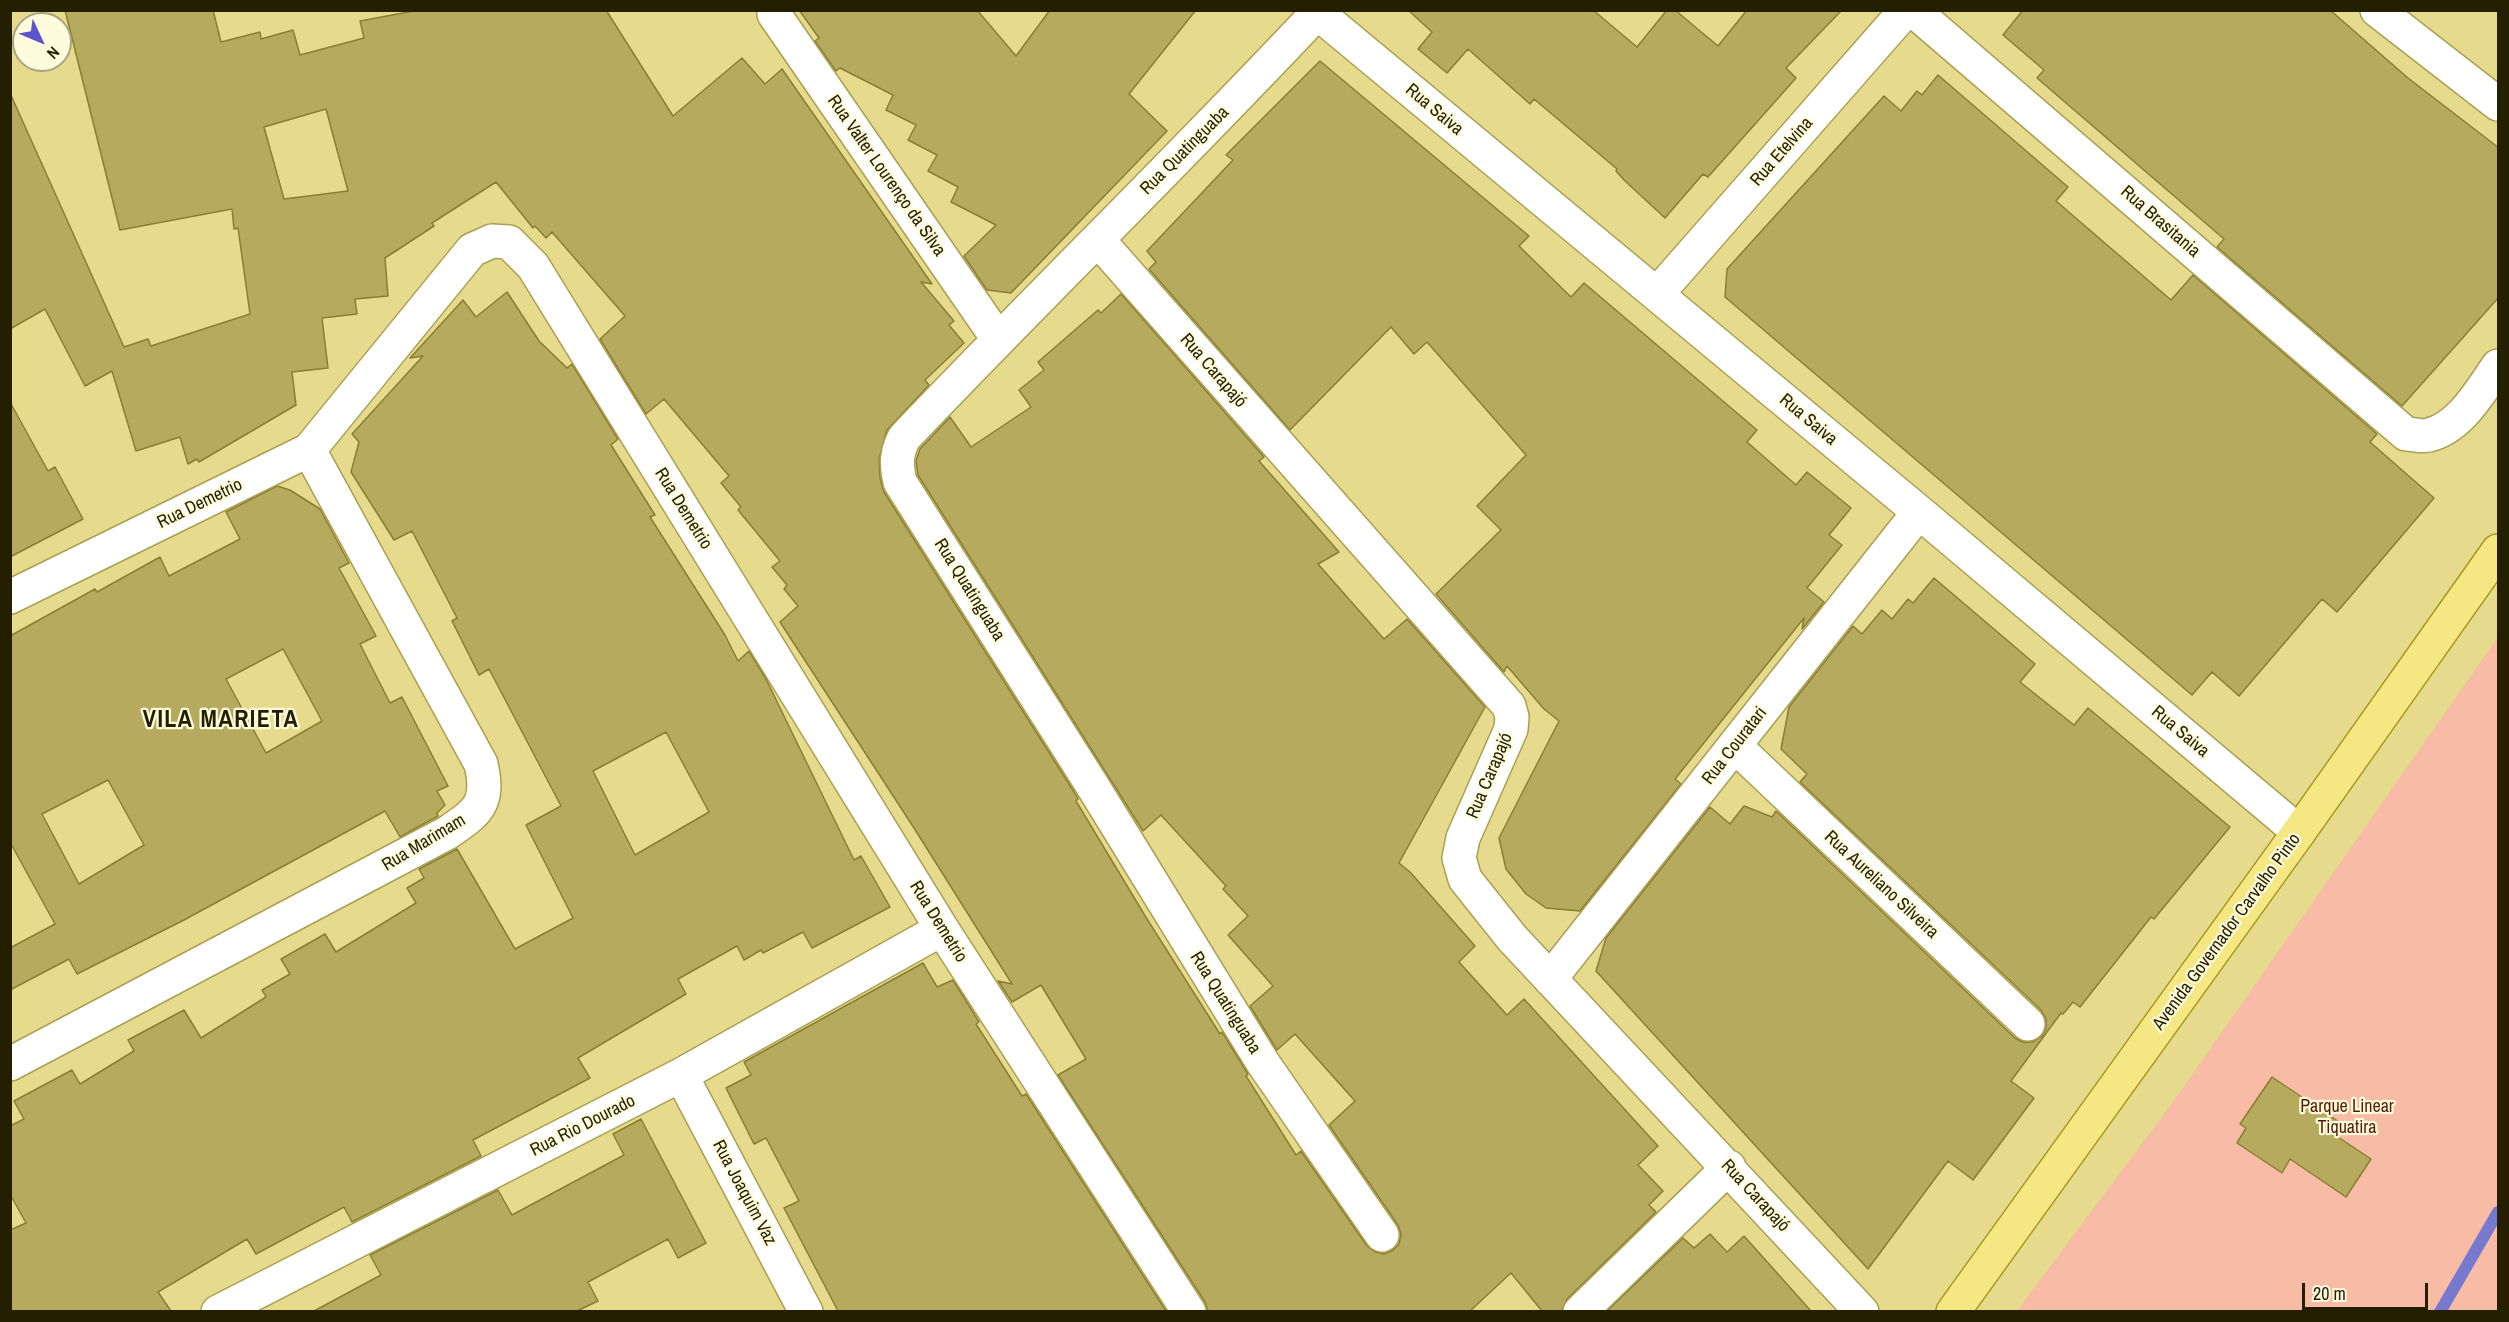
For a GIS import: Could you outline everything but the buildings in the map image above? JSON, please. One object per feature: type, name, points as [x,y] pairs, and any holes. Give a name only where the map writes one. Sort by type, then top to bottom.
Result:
[{"type":"main road","name":"Avenida Governador Carvalho Pinto","points":[[1953,1311],[2499,551]]},
{"type":"street","name":"Rua Etelvina","points":[[1657,294],[1906,10]]},
{"type":"street","name":"Rua Brasitania","points":[[1913,10],[2406,434],[2429,435],[2447,426],[2469,407],[2499,366]]},
{"type":"street","points":[[2377,10],[2499,104]]},
{"type":"street","name":"Rua Saiva","points":[[1315,12],[1919,512],[2299,832]]},
{"type":"street","name":"Rua Quatinguaba","points":[[1315,12],[1098,240],[998,339],[904,438],[896,453],[900,482],[1092,785],[1263,1063],[1382,1235]]},
{"type":"street","name":"Rua Valter Lourenço da Silva","points":[[774,14],[998,339]]},
{"type":"street","name":"Rua Carapajó","points":[[1098,240],[1509,706],[1512,717],[1511,729],[1463,838],[1459,858],[1465,879],[1479,899],[1550,979],[1862,1311]]},
{"type":"street","name":"Rua Demetrio","points":[[10,597],[309,450],[472,250],[492,241],[509,242],[533,266],[942,929],[1189,1311]]},
{"type":"street","name":"Rua Marimam","points":[[10,1064],[447,833],[467,819],[482,802],[485,782],[482,764],[309,450]]},
{"type":"street","name":"Rua Couratari","points":[[1550,979],[1919,512]]},
{"type":"street","name":"Rua Aureliano Silveira","points":[[1735,746],[2028,1024]]},
{"type":"street","name":"Rua Rio Dourado","points":[[218,1311],[681,1075],[942,929]]},
{"type":"street","name":"Rua Joaquim Vaz","points":[[681,1075],[807,1311]]},
{"type":"street","points":[[1580,1311],[1729,1167]]},
{"type":"green space","name":"Parque Linear Tiquatira","points":[[2498,637],[2498,1311],[2016,1312],[2173,1102]]},
{"type":"waterway","points":[[2440,1312],[2498,1212]]},
{"type":"district","name":"VILA MARIETA","points":[[221,721]]}]
